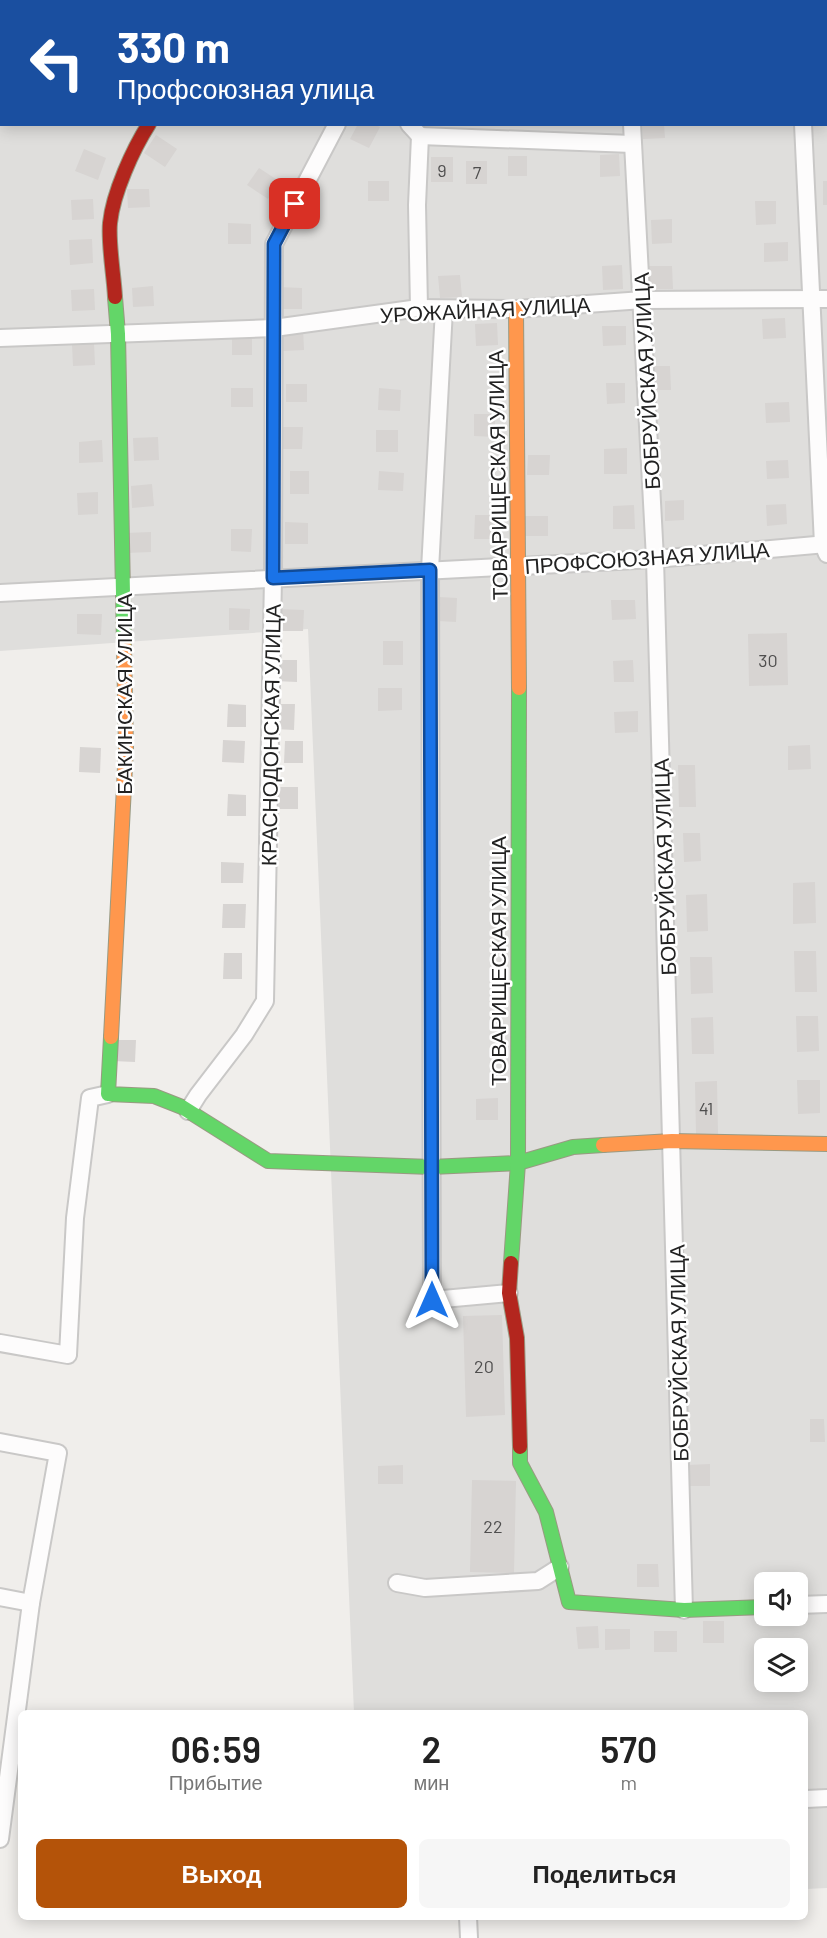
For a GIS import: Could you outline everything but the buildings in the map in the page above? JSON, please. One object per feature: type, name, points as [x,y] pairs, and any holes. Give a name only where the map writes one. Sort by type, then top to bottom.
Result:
[{"type":"street","name":"БАКИНСКАЯ УЛИЦА","points":[[108,1094],[126,748],[118,334],[110,223],[121,180],[147,126]]},
{"type":"street","name":"КРАСНОДОНСКАЯ УЛИЦА","points":[[188,1111],[244,1035],[265,1001],[273,578],[274,244],[336,126]]},
{"type":"street","name":"БОБРУЙСКАЯ УЛИЦА","points":[[632,126],[655,559],[684,1610]]},
{"type":"street","points":[[803,126],[819,299],[826,547]]},
{"type":"street","points":[[419,308],[415,130],[632,144]]},
{"type":"street","name":"УРОЖАЙНАЯ УЛИЦА","points":[[0,338],[274,328],[419,308],[516,309],[643,300],[819,299]]},
{"type":"street","points":[[444,309],[430,570],[432,1300],[509,1293]]},
{"type":"street","name":"ТОВАРИЩЕСКАЯ УЛИЦА","points":[[516,309],[519,565],[518,1163],[509,1293],[517,1338],[520,1463],[546,1512],[569,1602],[684,1610]]},
{"type":"street","name":"ПРОФСОЮЗНАЯ УЛИЦА","points":[[0,593],[655,559],[826,547]]},
{"type":"street","points":[[0,1343],[68,1355],[75,1218],[90,1098],[108,1094],[154,1096],[188,1111],[268,1161],[431,1167],[518,1163],[573,1147],[672,1141],[827,1144]]},
{"type":"street","points":[[0,1442],[58,1453],[7,1739],[0,1839]]},
{"type":"street","points":[[397,1583],[425,1588],[538,1581],[560,1567]]},
{"type":"street","points":[[0,1596],[31,1603]]},
{"type":"street","points":[[808,1605],[827,1604]]},
{"type":"street","points":[[684,1610],[754,1607]]},
{"type":"street","points":[[808,1799],[827,1798]]},
{"type":"street","points":[[468,1920],[469,1938]]},
{"type":"shaded area","points":[[0,126],[827,126],[827,1888],[808,1889],[808,1710],[354,1710],[308,629],[0,651]]},
{"type":"traffic: fast","points":[[115,297],[118,334],[124,646]]},
{"type":"traffic: fast","points":[[511,1263],[518,1163],[519,688]]},
{"type":"traffic: fast","points":[[111,1037],[108,1094],[154,1096],[182,1107],[268,1161],[431,1167],[518,1163],[573,1147],[603,1145]]},
{"type":"traffic: fast","points":[[520,1447],[520,1463],[546,1512],[569,1602],[684,1610],[754,1607]]},
{"type":"traffic: slow","points":[[516,309],[519,688]]},
{"type":"traffic: slow","points":[[111,1037],[126,748],[124,646]]},
{"type":"traffic: slow","points":[[603,1145],[672,1141],[827,1144]]},
{"type":"traffic: jam","points":[[115,297],[110,240],[112,211],[125,172],[148,126]]},
{"type":"traffic: jam","points":[[511,1263],[509,1293],[517,1338],[520,1447]]},
{"type":"route","points":[[295,204],[274,244],[273,578],[430,570],[432,1300]]}]
